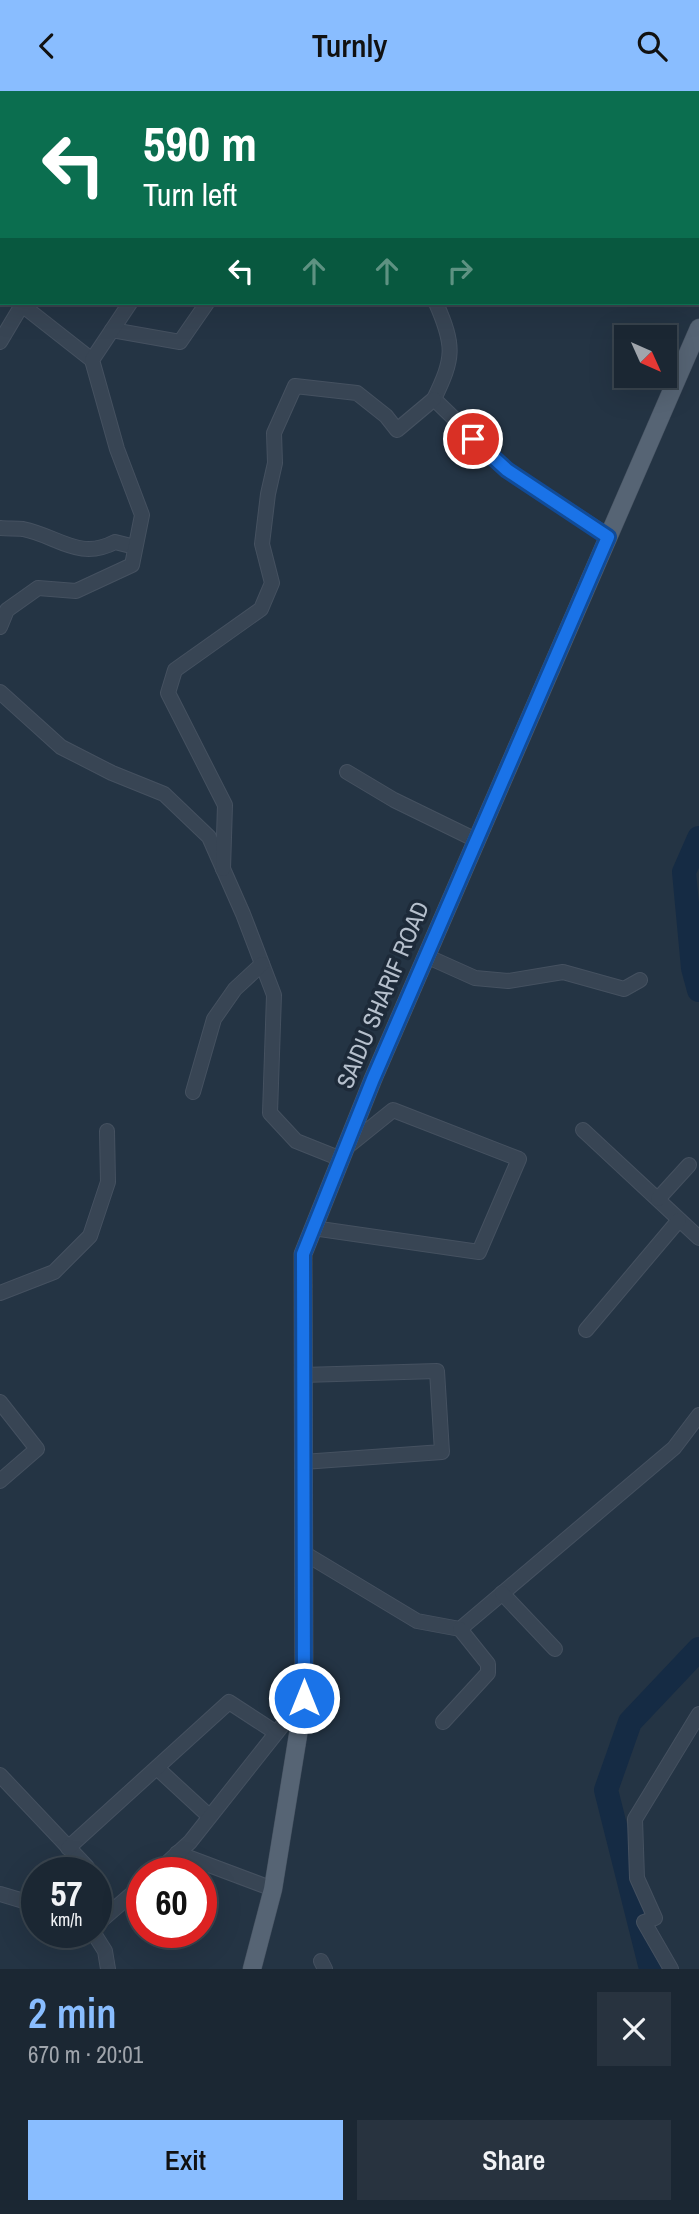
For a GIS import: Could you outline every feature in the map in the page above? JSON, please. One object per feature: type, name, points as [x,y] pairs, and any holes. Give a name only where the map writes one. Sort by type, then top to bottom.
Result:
[{"type":"main road","name":"SAIDU SHARIF ROAD","points":[[252,1969],[273,1889],[304,1698],[303,1254],[426,956],[699,328]]},
{"type":"street","points":[[0,342],[22,305],[92,360],[117,449],[142,515],[132,565],[76,591],[38,588],[3,607],[0,627]]},
{"type":"street","points":[[92,360],[129,305]]},
{"type":"street","points":[[112,330],[180,342],[206,305]]},
{"type":"street","points":[[223,869],[225,805],[168,693],[175,670],[261,609],[272,583],[262,544],[275,463],[274,433],[295,386],[357,393],[386,415],[397,430],[433,399],[450,366],[448,331],[437,305]]},
{"type":"street","points":[[433,399],[507,470],[608,537]]},
{"type":"street","points":[[0,528],[23,530],[79,549],[99,551],[115,542],[135,547]]},
{"type":"street","points":[[0,692],[61,747],[164,794],[209,837],[274,995],[270,1113],[296,1141],[343,1153],[393,1111],[519,1159],[479,1252],[313,1228]]},
{"type":"street","points":[[347,772],[394,800],[476,840]]},
{"type":"street","points":[[426,956],[475,978],[508,981],[563,972],[624,989],[640,980]]},
{"type":"street","points":[[193,1092],[214,1019],[235,989],[262,964]]},
{"type":"street","points":[[583,1130],[699,1238]]},
{"type":"street","points":[[0,1293],[54,1272],[90,1236],[108,1182],[107,1131]]},
{"type":"street","points":[[657,1199],[689,1165]]},
{"type":"street","points":[[586,1330],[680,1220]]},
{"type":"street","points":[[303,1375],[437,1371],[442,1452],[303,1462]]},
{"type":"street","points":[[0,1402],[37,1449],[0,1481]]},
{"type":"street","points":[[460,1629],[674,1448],[699,1415]]},
{"type":"street","points":[[304,1553],[417,1621],[460,1629],[488,1664],[488,1673],[443,1721]]},
{"type":"street","points":[[502,1593],[555,1650]]},
{"type":"street","points":[[173,1857],[209,1817],[304,1698]]},
{"type":"street","points":[[68,1848],[229,1702],[275,1732]]},
{"type":"street","points":[[671,1969],[644,1922],[655,1918],[637,1878],[635,1819],[699,1714]]},
{"type":"street","points":[[158,1769],[209,1817]]},
{"type":"street","points":[[0,1775],[77,1857]]},
{"type":"street","points":[[177,1853],[273,1889]]},
{"type":"street","points":[[0,1894],[21,1900]]},
{"type":"street","points":[[112,1911],[126,1899]]},
{"type":"street","points":[[103,1948],[108,1969]]},
{"type":"waterway","points":[[699,838],[684,872],[693,968],[699,990]]},
{"type":"waterway","points":[[651,1969],[606,1790],[630,1722],[699,1649]]},
{"type":"route","points":[[304,1698],[303,1254],[373,1079],[608,537],[507,470],[473,439]]}]
